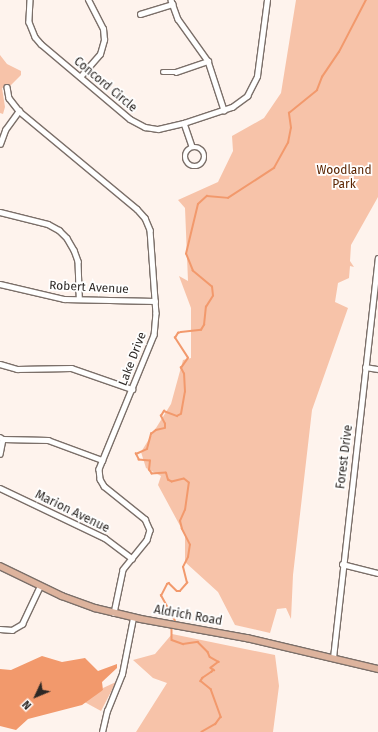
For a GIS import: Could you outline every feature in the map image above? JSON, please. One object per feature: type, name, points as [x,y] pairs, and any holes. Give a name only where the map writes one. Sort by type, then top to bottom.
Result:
[{"type":"main road","name":"Aldrich Road","points":[[0,566],[78,603],[114,613],[133,618],[247,638],[378,669]]},
{"type":"street","name":"Concord Circle","points":[[30,0],[28,17],[35,37],[41,44],[138,124],[158,129],[184,124],[224,110],[244,100],[251,92],[256,80],[267,0]]},
{"type":"street","points":[[80,77],[100,54],[104,40],[103,29],[88,0]]},
{"type":"street","points":[[140,14],[172,2],[178,18],[203,52],[208,62],[224,110]]},
{"type":"street","points":[[163,72],[176,72],[208,62]]},
{"type":"street","name":"Lake Drive","points":[[7,87],[9,98],[19,111],[145,218],[151,234],[155,301],[154,335],[99,469],[101,482],[145,519],[149,525],[150,532],[122,575],[114,613]]},
{"type":"street","points":[[0,144],[8,125],[19,111]]},
{"type":"street","points":[[184,124],[192,146]]},
{"type":"street","points":[[192,146],[199,148],[204,153],[204,161],[199,166],[192,166],[185,160],[185,153],[192,146]]},
{"type":"street","points":[[0,212],[48,224],[59,230],[67,238],[78,261],[79,299]]},
{"type":"street","name":"Forest Drive","points":[[333,658],[342,564],[378,259]]},
{"type":"street","name":"Robert Avenue","points":[[0,284],[50,297],[155,301]]},
{"type":"street","points":[[0,364],[17,369],[71,368],[132,389]]},
{"type":"street","points":[[365,368],[378,369]]},
{"type":"street","points":[[0,454],[1,438],[48,440],[102,460]]},
{"type":"street","name":"Marion Avenue","points":[[0,488],[105,538],[132,558]]},
{"type":"street","points":[[342,564],[378,573]]},
{"type":"street","points":[[0,629],[12,630],[22,624],[40,586]]},
{"type":"street","points":[[102,732],[107,711],[122,674],[133,618]]},
{"type":"green space","name":"Woodland Park","points":[[296,0],[378,0],[378,197],[351,245],[350,261],[354,267],[350,266],[349,278],[338,283],[335,302],[348,308],[312,410],[293,575],[291,619],[286,608],[277,609],[270,633],[235,625],[218,592],[185,562],[185,535],[158,485],[161,476],[146,468],[141,452],[171,404],[183,360],[191,358],[191,308],[179,276],[188,281],[185,208],[178,200],[218,182],[233,151],[232,136],[264,118],[281,93]]},
{"type":"green space","points":[[0,55],[7,64],[21,71],[21,75],[10,86],[2,88],[5,107],[3,114],[0,113]]},
{"type":"green space","points":[[172,634],[275,655],[279,686],[273,732],[136,732],[167,683],[153,678],[133,660],[155,654]]},
{"type":"green space","points":[[116,682],[101,711],[79,699],[103,690],[103,688]]},
{"type":"shaded area","points":[[42,656],[62,662],[85,658],[98,671],[117,664],[117,668],[102,682],[103,690],[82,705],[28,719],[16,730],[0,726],[0,669],[11,670]]},
{"type":"waterway","points":[[175,621],[161,596],[167,584],[169,583],[177,591],[180,591],[187,583],[183,567],[188,557],[190,545],[182,529],[180,521],[185,510],[189,483],[184,479],[172,482],[168,480],[166,473],[152,474],[149,470],[150,461],[139,460],[136,454],[147,449],[151,434],[156,430],[165,428],[165,424],[161,416],[164,411],[177,416],[181,414],[185,392],[184,374],[181,368],[188,358],[175,338],[178,333],[181,332],[201,330],[204,325],[206,307],[213,296],[212,287],[193,271],[186,254],[198,204],[207,196],[228,198],[274,168],[288,143],[291,128],[289,113],[317,90],[322,77],[339,52],[366,0]]},
{"type":"waterway","points":[[172,628],[172,640],[183,644],[198,642],[208,652],[210,657],[219,662],[211,668],[214,670],[201,681],[211,689],[221,717],[216,724],[202,732]]}]
